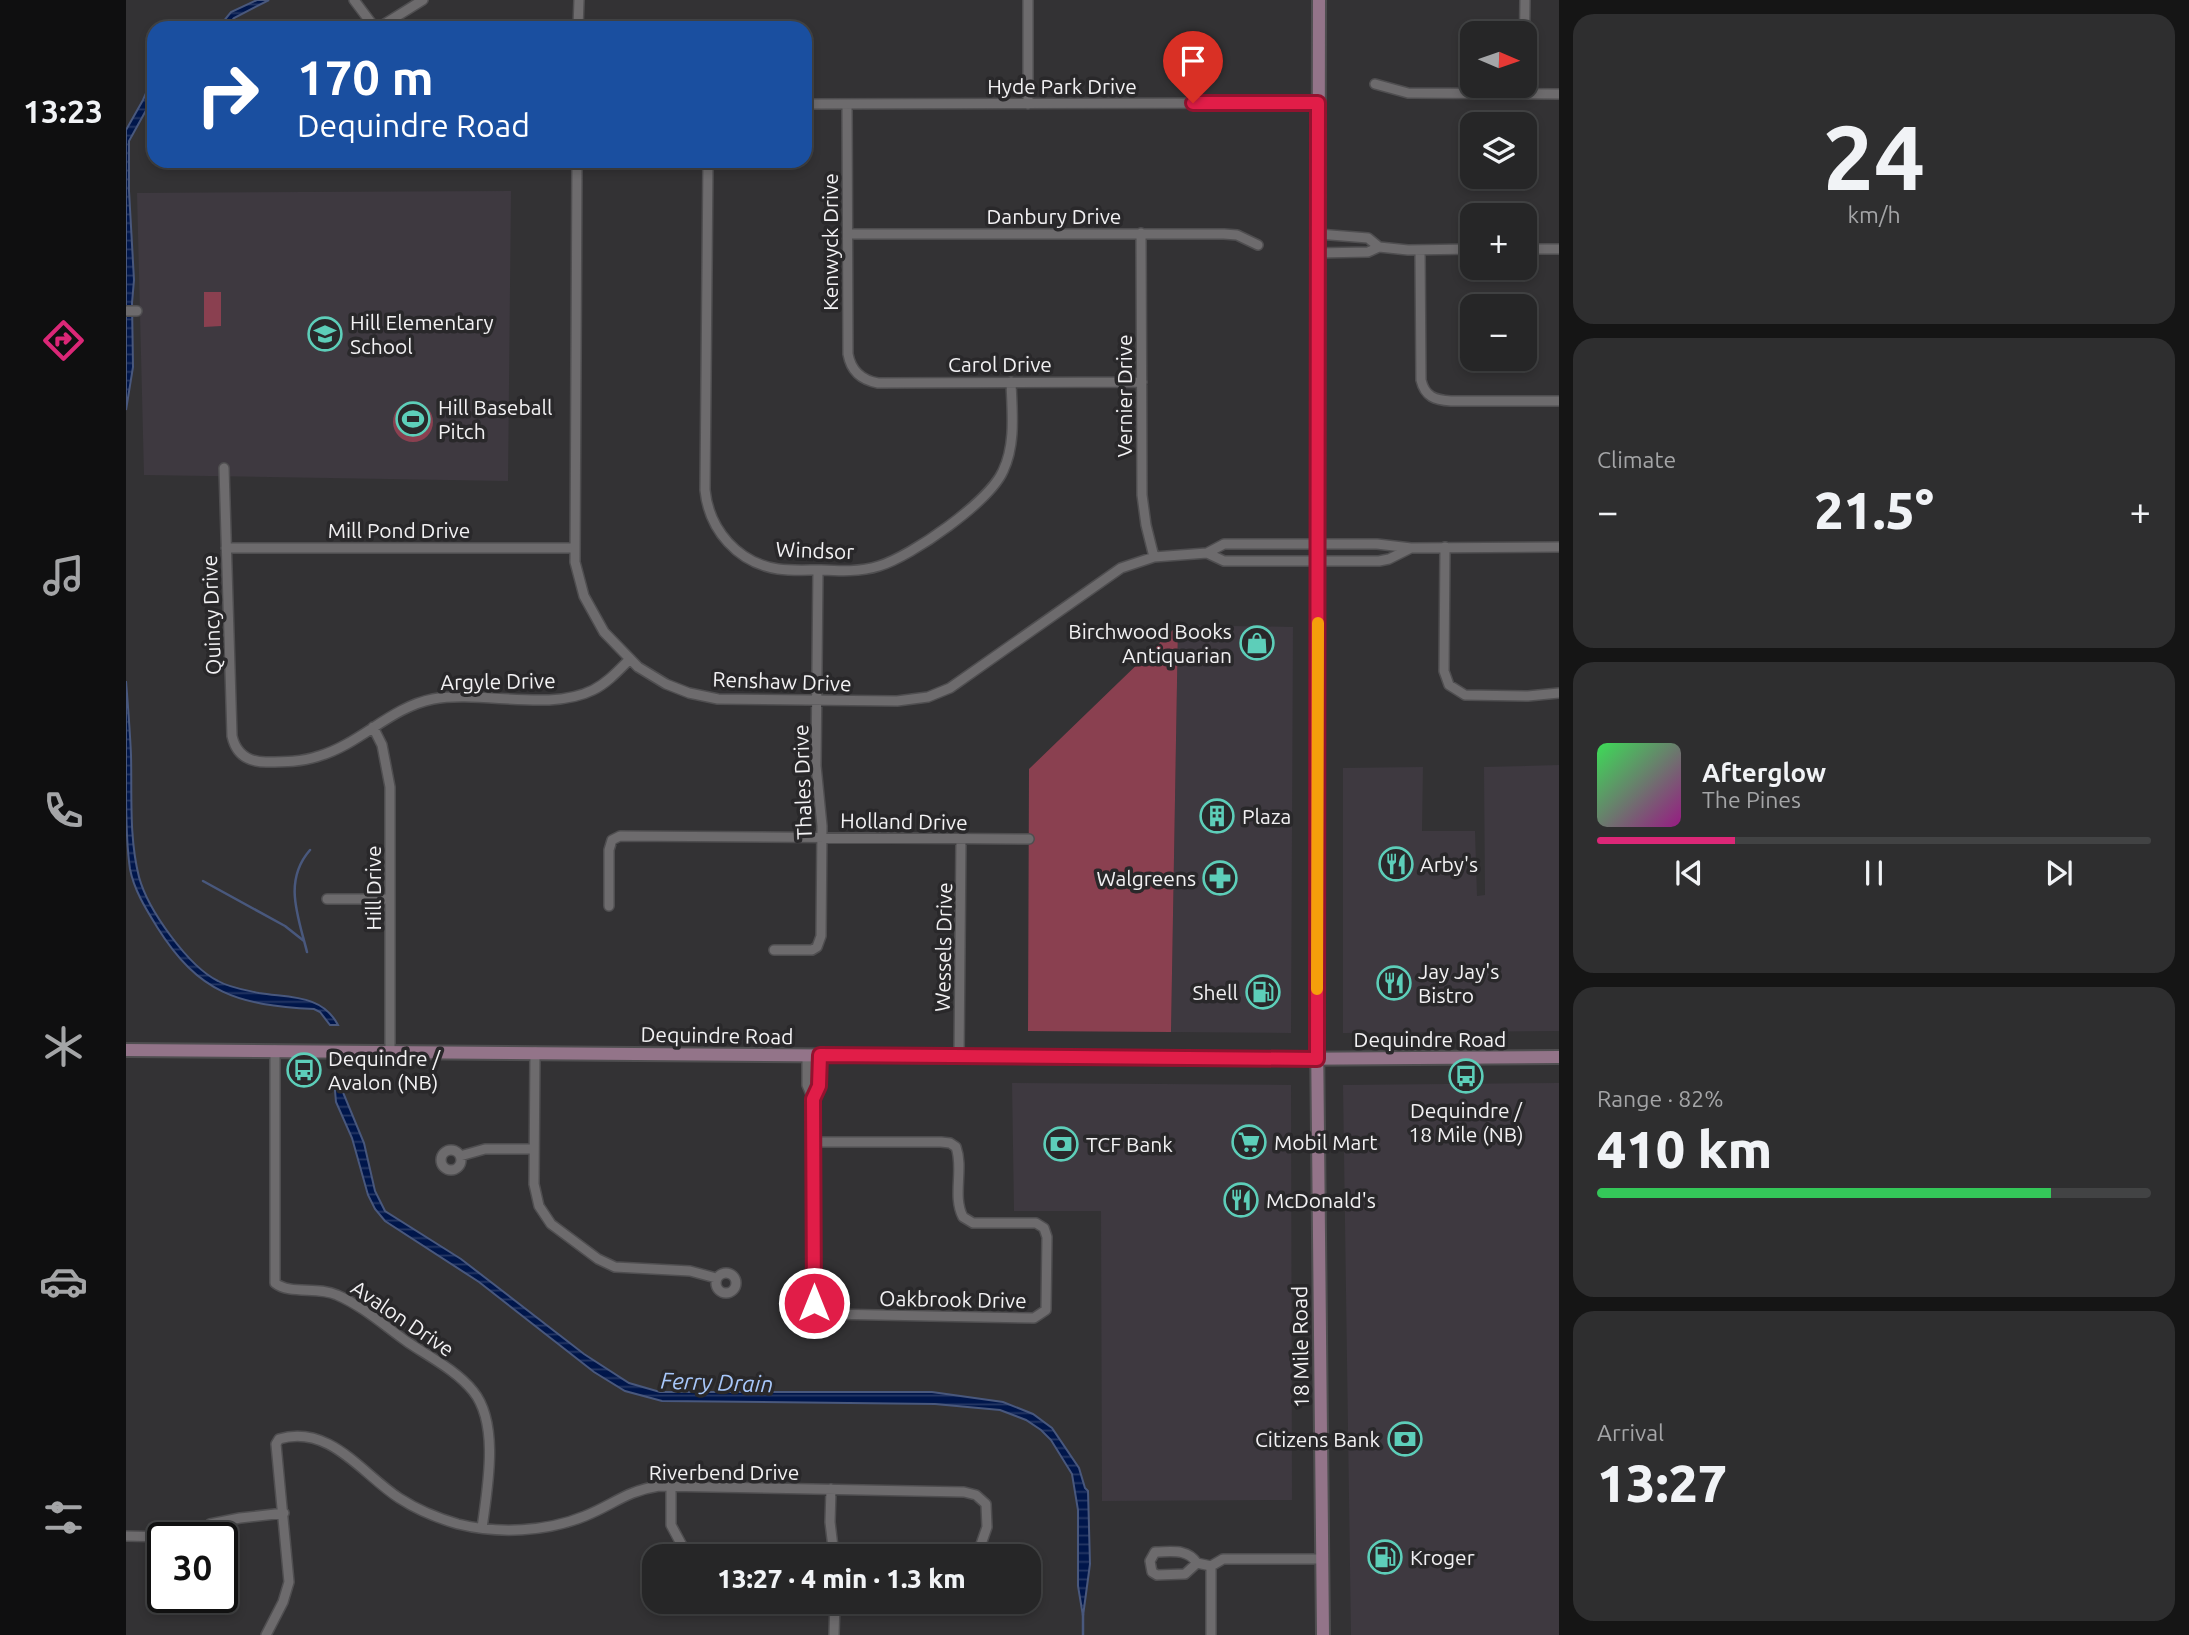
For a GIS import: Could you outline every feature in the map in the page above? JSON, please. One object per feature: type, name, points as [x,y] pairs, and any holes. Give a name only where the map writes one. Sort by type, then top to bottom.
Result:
[{"type":"main road","name":"18 Mile Road","points":[[1319,0],[1317,1059],[1323,1635]]},
{"type":"main road","name":"Dequindre Road","points":[[126,1049],[1317,1059],[1559,1057]]},
{"type":"street","points":[[354,0],[371,21]]},
{"type":"street","points":[[388,21],[423,0]]},
{"type":"street","points":[[578,21],[579,0]]},
{"type":"street","points":[[1028,0],[1028,104]]},
{"type":"street","points":[[1525,0],[1525,21]]},
{"type":"street","points":[[1375,84],[1408,93],[1460,92]]},
{"type":"street","points":[[1537,91],[1559,94]]},
{"type":"street","name":"Hyde Park Drive","points":[[812,104],[1318,103]]},
{"type":"street","name":"Kenwyck Drive","points":[[847,104],[848,354],[860,377]]},
{"type":"street","name":"Renshaw Drive","points":[[577,168],[573,548],[578,577],[589,607],[611,643],[645,673],[666,684],[701,696],[733,700],[907,701],[942,692],[1106,576],[1129,564],[1154,557],[1207,552],[1224,544],[1392,544],[1411,548],[1559,547]]},
{"type":"street","name":"Windsor","points":[[708,168],[704,478],[707,506],[722,536],[744,556],[761,565],[781,570],[859,570],[877,567],[906,554],[985,496],[997,482],[1008,459],[1012,429],[1011,382]]},
{"type":"street","name":"Vernier Drive","points":[[1142,233],[1142,495],[1154,557]]},
{"type":"street","name":"Danbury Drive","points":[[848,234],[1224,234],[1237,235],[1258,245]]},
{"type":"street","points":[[1318,234],[1368,238],[1379,247]]},
{"type":"street","points":[[1318,253],[1368,252],[1379,247],[1460,249]]},
{"type":"street","points":[[1537,249],[1559,249]]},
{"type":"street","points":[[1420,250],[1421,380],[1427,395],[1440,401],[1559,401]]},
{"type":"street","name":"Carol Drive","points":[[860,377],[878,383],[1142,382]]},
{"type":"street","name":"Quincy Drive","points":[[224,468],[232,736],[235,746],[245,757]]},
{"type":"street","points":[[1445,547],[1444,671],[1449,685],[1465,695],[1528,696],[1559,693]]},
{"type":"street","name":"Mill Pond Drive","points":[[226,548],[573,548]]},
{"type":"street","name":"Renshaw Drive","points":[[1207,552],[1224,561],[1379,561],[1411,548]]},
{"type":"street","name":"Thales Drive","points":[[774,950],[812,950],[821,942],[822,837],[816,766],[818,570]]},
{"type":"street","name":"Argyle Drive","points":[[245,757],[270,762],[319,757],[336,750],[412,705],[436,698],[547,699],[576,696],[601,685],[629,660]]},
{"type":"street","name":"Hill Drive","points":[[373,727],[382,745],[389,778],[390,1052]]},
{"type":"street","name":"Holland Drive","points":[[609,906],[608,850],[612,840],[625,836],[1029,839]]},
{"type":"street","name":"Wessels Drive","points":[[959,1056],[961,839]]},
{"type":"street","points":[[327,899],[390,899]]},
{"type":"street","name":"Avalon Drive","points":[[275,1051],[275,1283],[286,1289],[320,1290],[341,1296],[448,1370],[473,1391],[485,1414],[488,1433],[488,1484],[482,1528]]},
{"type":"street","points":[[535,1052],[536,1196],[544,1216],[565,1236],[598,1259],[615,1267],[690,1271],[716,1278]]},
{"type":"street","points":[[813,1055],[807,1085],[813,1099],[813,1142]]},
{"type":"street","name":"Oakbrook Drive","points":[[813,1142],[941,1142],[956,1147],[959,1159],[959,1207],[963,1217],[973,1223],[1036,1223],[1044,1228],[1047,1237],[1047,1306],[1043,1313],[1034,1318],[828,1314],[820,1311],[814,1303],[813,1142]]},
{"type":"street","points":[[460,1156],[485,1149],[534,1149]]},
{"type":"street","name":"Riverbend Drive","points":[[284,1513],[276,1444],[279,1439],[289,1436],[324,1441],[339,1449],[388,1490],[411,1505],[445,1520],[482,1528],[518,1529],[553,1524],[585,1516],[633,1491],[671,1486],[964,1492],[976,1495],[986,1504],[988,1513],[982,1544]]},
{"type":"street","points":[[671,1486],[671,1525],[681,1544]]},
{"type":"street","points":[[831,1489],[833,1544]]},
{"type":"street","points":[[220,1522],[284,1513],[289,1582],[283,1602],[266,1635]]},
{"type":"street","points":[[126,1536],[147,1537]]},
{"type":"street","points":[[1196,1563],[1185,1574],[1157,1575],[1152,1573],[1150,1561],[1155,1552],[1187,1552],[1196,1563],[1211,1566],[1223,1559],[1322,1559]]},
{"type":"street","points":[[1211,1566],[1211,1635]]},
{"type":"street","points":[[834,1635],[835,1614]]},
{"type":"shaded area","points":[[257,0],[269,0],[231,21],[224,21],[231,12]]},
{"type":"shaded area","points":[[147,91],[147,109],[129,141],[134,280],[133,367],[126,410],[126,130]]},
{"type":"shaded area","name":"Hill Elementary School","points":[[511,191],[508,481],[144,475],[137,193]]},
{"type":"shaded area","points":[[204,292],[221,292],[221,326],[204,327]]},
{"type":"shaded area","name":"Hill Baseball Pitch","points":[[413,402],[427,408],[433,422],[427,436],[413,442],[399,436],[393,422],[399,408]]},
{"type":"shaded area","points":[[1178,625],[1293,627],[1291,1033],[1171,1032]]},
{"type":"shaded area","points":[[1178,625],[1171,1032],[1028,1031],[1029,769]]},
{"type":"shaded area","points":[[126,681],[136,862],[144,890],[160,920],[182,950],[206,974],[243,990],[304,999],[323,1008],[338,1025],[330,1025],[320,1012],[314,1009],[263,1004],[223,992],[189,968],[157,927],[137,892],[129,859],[126,818]]},
{"type":"shaded area","points":[[1559,765],[1559,1031],[1343,1033],[1343,768],[1423,767],[1422,831],[1475,831],[1477,896],[1485,895],[1484,767]]},
{"type":"shaded area","name":"Ferry Drain","points":[[334,1079],[341,1080],[342,1090],[364,1143],[375,1191],[385,1211],[461,1259],[584,1354],[629,1383],[660,1392],[932,1392],[1003,1402],[1033,1414],[1052,1428],[1079,1468],[1088,1491],[1090,1564],[1083,1616],[1078,1586],[1078,1510],[1072,1474],[1051,1440],[1041,1430],[1026,1420],[1000,1410],[935,1404],[662,1401],[625,1391],[594,1372],[479,1282],[385,1221],[368,1195],[352,1138],[336,1102]]},
{"type":"shaded area","points":[[1012,1083],[1291,1085],[1292,1500],[1102,1501],[1101,1211],[1014,1211]]},
{"type":"shaded area","points":[[1559,1083],[1559,1635],[1351,1635],[1343,1085]]},
{"type":"waterway","points":[[307,952],[297,912],[295,886],[297,874],[310,850]]},
{"type":"waterway","points":[[203,881],[285,926],[304,941]]},
{"type":"waterway","points":[[1083,1614],[1083,1635]]},
{"type":"slow traffic","points":[[1317,989],[1318,623]]},
{"type":"place","name":"Hill Elementary School","points":[[325,334]]},
{"type":"place","name":"Hill Baseball Pitch","points":[[413,419]]},
{"type":"place","name":"Birchwood Books Antiquarian","points":[[1257,643]]},
{"type":"place","name":"Plaza","points":[[1217,816]]},
{"type":"place","name":"Arby's","points":[[1396,864]]},
{"type":"place","name":"Walgreens","points":[[1220,878]]},
{"type":"place","name":"Jay Jay's Bistro","points":[[1394,983]]},
{"type":"place","name":"Shell","points":[[1263,992]]},
{"type":"place","name":"Dequindre / Avalon (NB)","points":[[304,1070]]},
{"type":"place","name":"Dequindre / 18 Mile (NB)","points":[[1466,1076]]},
{"type":"place","name":"Mobil Mart","points":[[1249,1142]]},
{"type":"place","name":"TCF Bank","points":[[1061,1144]]},
{"type":"place","name":"McDonald's","points":[[1241,1200]]},
{"type":"place","name":"Citizens Bank","points":[[1405,1439]]},
{"type":"place","name":"Kroger","points":[[1385,1557]]},
{"type":"route","points":[[814,1303],[813,1099],[819,1086],[820,1055],[1317,1059],[1318,103],[1193,103]]}]
